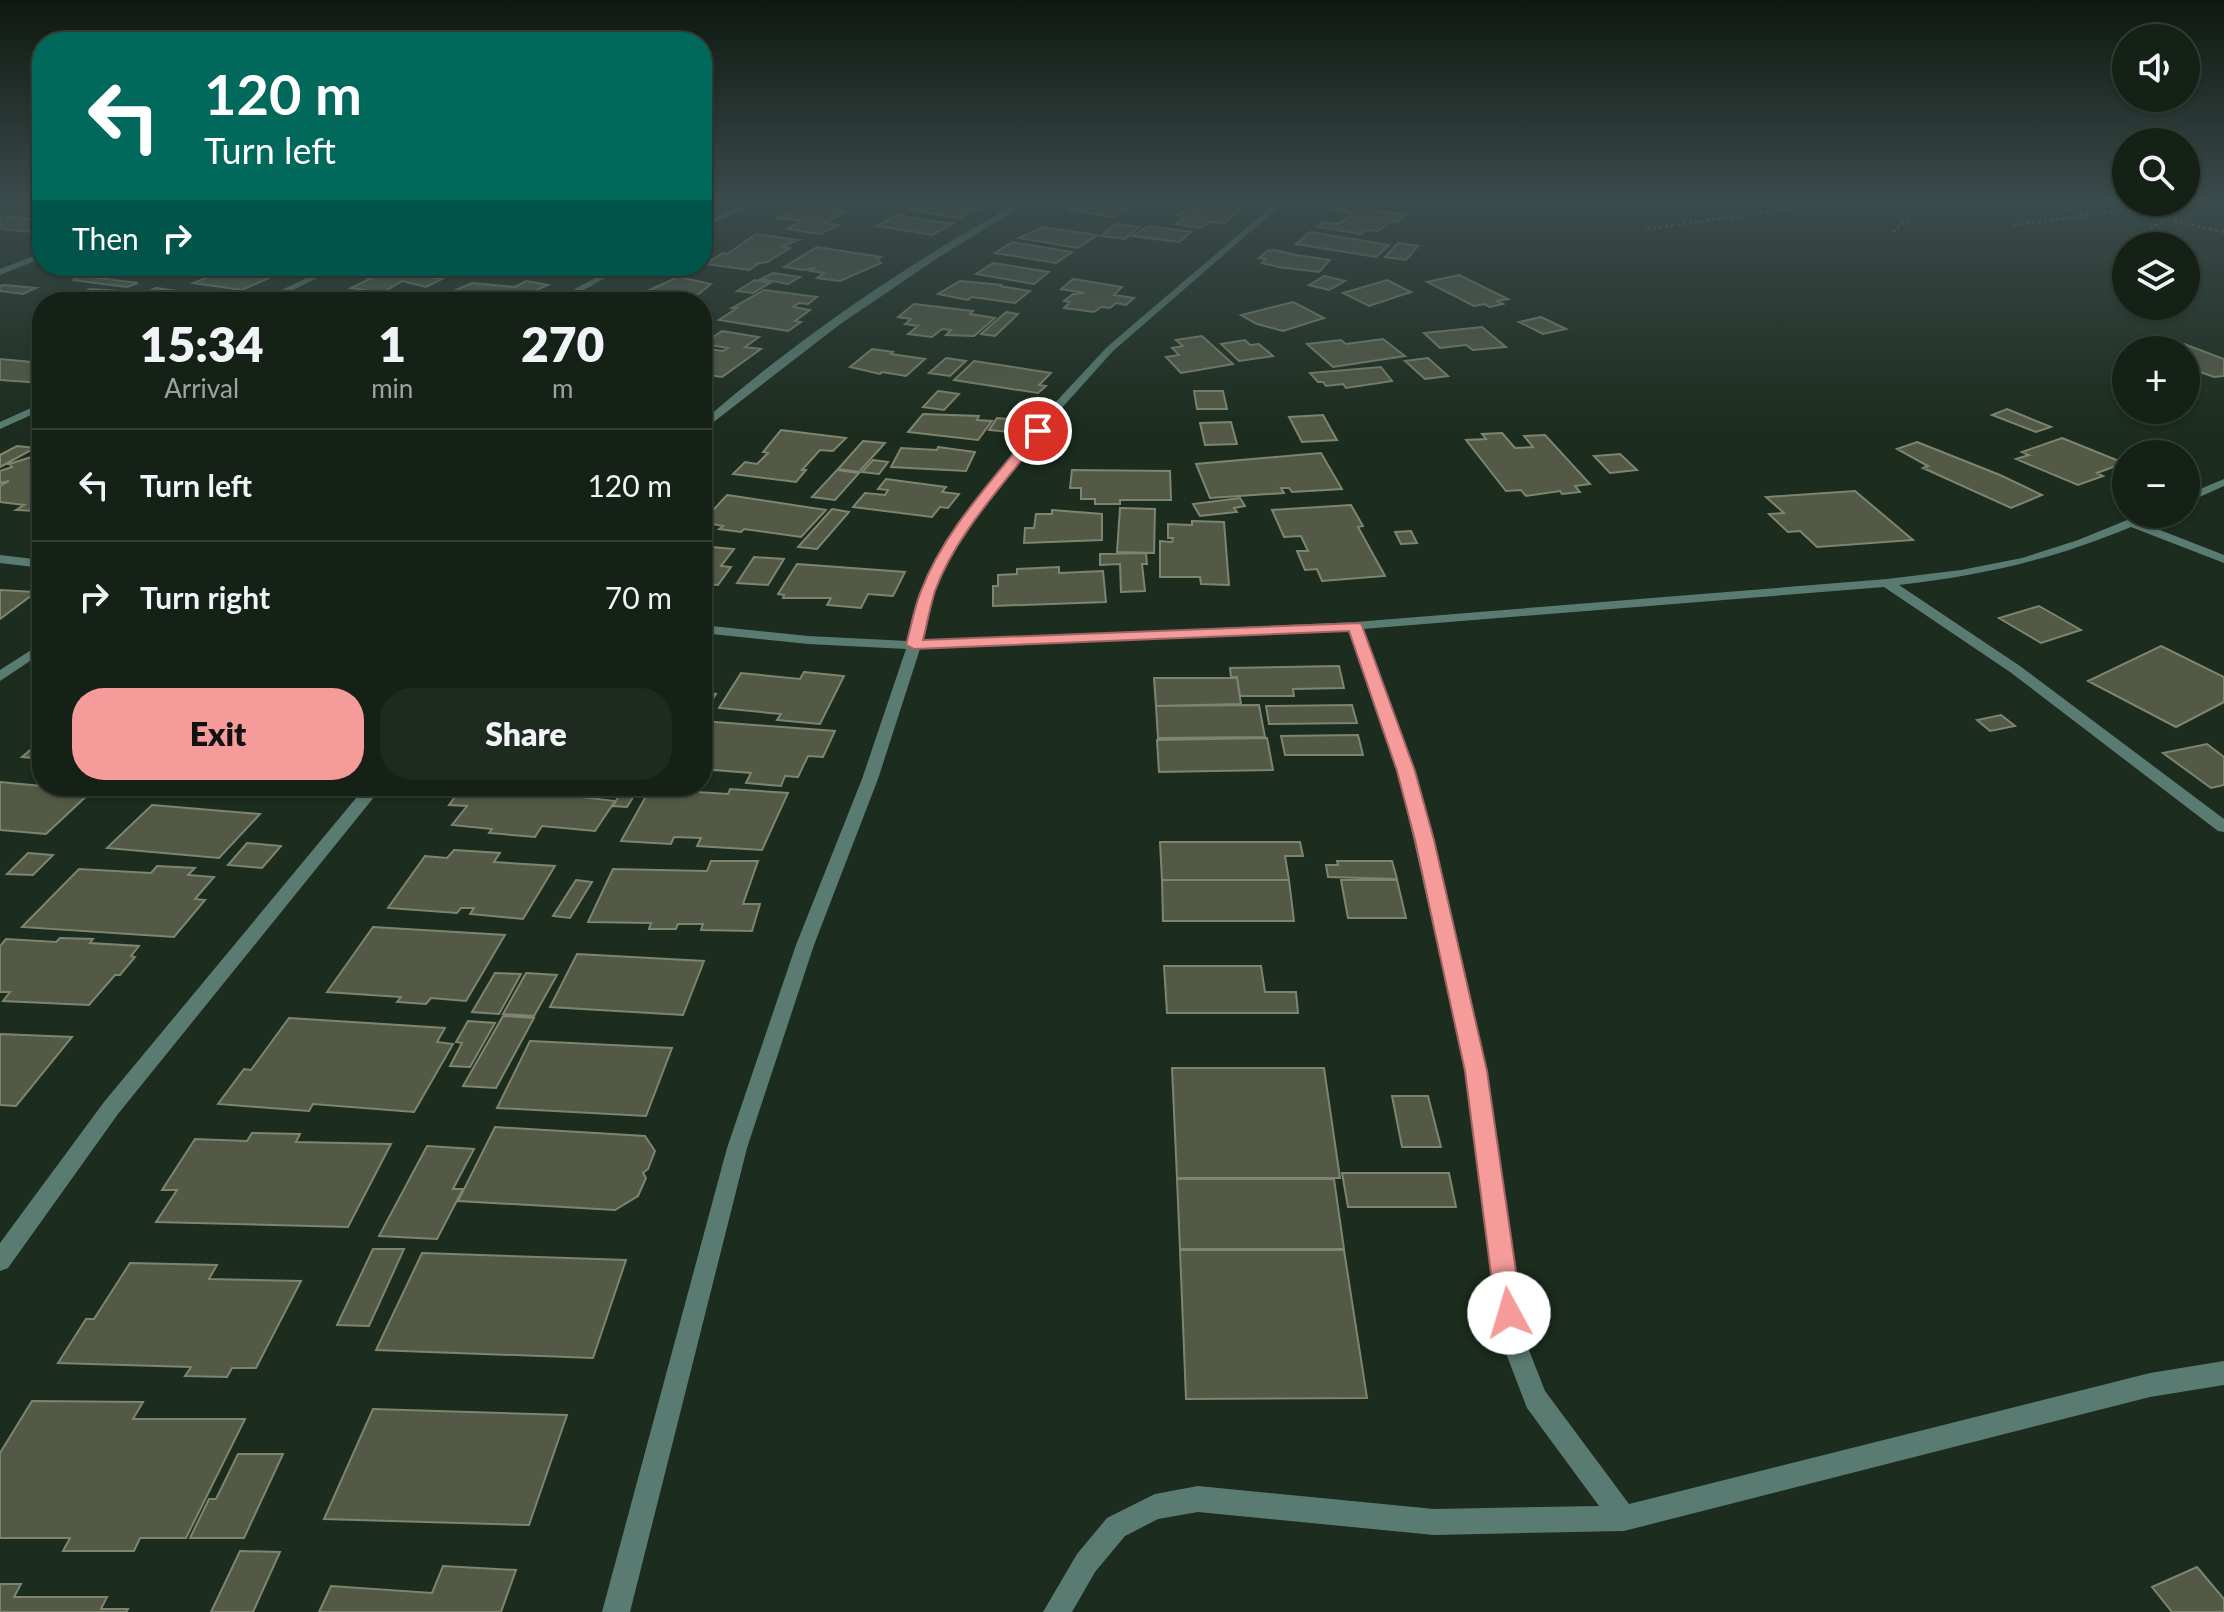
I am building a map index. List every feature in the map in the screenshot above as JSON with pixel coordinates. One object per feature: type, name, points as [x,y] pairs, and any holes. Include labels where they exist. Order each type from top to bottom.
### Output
[{"type":"street","points":[[712,419],[738,396],[907,275]]},
{"type":"street","points":[[616,1612],[737,1148],[805,945],[870,779],[914,645],[928,591],[944,558],[977,508],[1056,408],[1110,349],[1196,275]]},
{"type":"street","points":[[282,292],[317,276]]},
{"type":"street","points":[[574,292],[604,276]]},
{"type":"street","points":[[0,426],[32,411]]},
{"type":"street","points":[[2200,493],[2224,482]]},
{"type":"street","points":[[712,630],[808,640],[914,645],[1355,626],[1887,583],[1961,574],[2025,561],[2120,528]]},
{"type":"street","points":[[2145,528],[2224,559]]},
{"type":"street","points":[[0,559],[32,563]]},
{"type":"street","points":[[1887,583],[2015,669],[2224,827]]},
{"type":"street","points":[[1355,626],[1406,771],[1476,1071],[1511,1335],[1536,1399],[1624,1518]]},
{"type":"street","points":[[0,677],[32,654]]},
{"type":"street","points":[[0,1261],[111,1108],[367,796]]},
{"type":"street","points":[[1057,1612],[1086,1563],[1116,1527],[1155,1507],[1198,1499],[1434,1522],[1624,1518],[2150,1385],[2224,1373]]},
{"type":"building","points":[[769,275],[800,277],[788,284],[761,279]]},
{"type":"building","points":[[821,275],[853,275],[840,281],[817,278]]},
{"type":"building","points":[[983,275],[1045,275],[1034,284]]},
{"type":"building","points":[[1459,275],[1508,299],[1497,301],[1503,304],[1490,307],[1484,304],[1474,306],[1427,282]]},
{"type":"building","points":[[83,276],[138,283],[127,287],[72,280]]},
{"type":"building","points":[[211,276],[269,278],[242,290],[193,283]]},
{"type":"building","points":[[422,276],[442,279],[426,287],[402,281],[384,292],[351,288],[372,278],[361,277]]},
{"type":"building","points":[[1324,276],[1345,281],[1329,290],[1309,285]]},
{"type":"building","points":[[678,277],[711,284],[701,292],[645,292]]},
{"type":"building","points":[[1073,279],[1122,287],[1114,295],[1134,298],[1126,305],[1116,303],[1094,312],[1064,308],[1070,302],[1064,301],[1073,294],[1085,293],[1061,289]]},
{"type":"building","points":[[755,280],[770,283],[753,293],[737,291]]},
{"type":"building","points":[[1387,280],[1411,292],[1369,306],[1343,293]]},
{"type":"building","points":[[526,281],[548,285],[532,292],[456,290],[472,283],[515,287]]},
{"type":"building","points":[[960,281],[1030,291],[1015,303],[972,297],[968,300],[938,294]]},
{"type":"building","points":[[0,286],[36,288],[23,294],[0,291]]},
{"type":"building","points":[[156,288],[184,292],[147,292]]},
{"type":"building","points":[[90,289],[121,291],[119,292],[84,292]]},
{"type":"building","points":[[764,290],[817,297],[808,304],[799,303],[793,307],[810,310],[795,321],[801,322],[788,331],[719,320],[737,308],[732,308]]},
{"type":"building","points":[[1293,302],[1324,318],[1283,331],[1257,324],[1241,315]]},
{"type":"building","points":[[914,304],[973,311],[970,314],[995,318],[974,336],[946,335],[951,330],[942,329],[932,337],[908,334],[918,326],[905,324],[911,319],[898,317]]},
{"type":"building","points":[[1006,312],[1018,314],[995,336],[981,334]]},
{"type":"building","points":[[1541,317],[1566,329],[1543,334],[1519,322]]},
{"type":"building","points":[[1482,327],[1506,347],[1473,350],[1466,345],[1440,348],[1424,333]]},
{"type":"building","points":[[722,331],[759,337],[745,347],[761,349],[722,377],[712,376],[712,349],[723,351],[728,348],[712,345],[712,338]]},
{"type":"building","points":[[1202,336],[1233,364],[1181,373],[1166,357],[1179,355],[1172,348],[1183,346],[1176,340]]},
{"type":"building","points":[[1383,339],[1405,356],[1333,367],[1307,344],[1341,340],[1346,344]]},
{"type":"building","points":[[1245,340],[1250,345],[1259,344],[1273,356],[1239,361],[1221,344]]},
{"type":"building","points":[[872,349],[925,359],[906,376],[850,367]]},
{"type":"building","points":[[2200,350],[2224,359],[2224,376],[2214,377],[2200,372]]},
{"type":"building","points":[[946,358],[966,361],[950,376],[929,373]]},
{"type":"building","points":[[1428,358],[1448,376],[1425,379],[1405,361]]},
{"type":"building","points":[[0,359],[32,362],[32,382],[0,380]]},
{"type":"building","points":[[974,361],[1051,373],[1039,385],[1046,386],[1038,393],[954,380]]},
{"type":"building","points":[[1381,367],[1392,381],[1346,388],[1343,384],[1326,386],[1310,373]]},
{"type":"building","points":[[938,391],[959,394],[944,410],[923,407]]},
{"type":"building","points":[[1194,391],[1223,391],[1227,409],[1197,409]]},
{"type":"building","points":[[2007,409],[2051,427],[2036,432],[1992,415]]},
{"type":"building","points":[[923,414],[979,416],[977,420],[992,421],[978,440],[908,432]]},
{"type":"building","points":[[1323,415],[1337,440],[1302,442],[1289,417]]},
{"type":"building","points":[[997,418],[1039,422],[1032,434],[989,430]]},
{"type":"building","points":[[1231,422],[1237,444],[1205,445],[1200,423]]},
{"type":"building","points":[[781,430],[846,438],[833,451],[820,450],[796,482],[733,474],[745,462],[757,464],[768,453],[763,452]]},
{"type":"building","points":[[1502,433],[1515,448],[1533,447],[1524,436],[1545,435],[1590,484],[1575,486],[1580,492],[1562,494],[1560,491],[1526,496],[1521,490],[1506,491],[1466,440],[1486,439],[1482,434]]},
{"type":"building","points":[[2062,438],[2112,458],[2112,467],[2097,473],[2103,476],[2078,485],[2016,459],[2029,455],[2022,452]]},
{"type":"building","points":[[863,441],[885,443],[859,472],[838,469]]},
{"type":"building","points":[[1917,442],[2042,495],[2011,508],[1923,468],[1928,466],[1897,449]]},
{"type":"building","points":[[17,446],[32,448],[0,467],[0,455]]},
{"type":"building","points":[[938,447],[975,452],[966,471],[891,467],[901,448],[937,450]]},
{"type":"building","points":[[1321,453],[1342,489],[1292,492],[1289,488],[1281,488],[1284,493],[1210,498],[1196,464]]},
{"type":"building","points":[[1620,454],[1637,470],[1610,473],[1594,456]]},
{"type":"building","points":[[32,457],[32,511],[16,510],[24,505],[0,502],[0,486],[9,481],[0,483],[0,471],[12,467],[9,464]]},
{"type":"building","points":[[873,460],[888,462],[879,474],[862,472]]},
{"type":"building","points":[[837,470],[859,473],[835,500],[812,497]]},
{"type":"building","points":[[1072,470],[1170,471],[1171,500],[1120,500],[1120,504],[1095,504],[1095,499],[1081,499],[1081,488],[1070,488]]},
{"type":"building","points":[[886,479],[946,487],[942,492],[959,494],[948,508],[940,507],[932,517],[853,507],[865,493],[885,495],[888,490],[878,489]]},
{"type":"building","points":[[1855,491],[1913,540],[1817,547],[1800,531],[1788,532],[1769,514],[1784,513],[1766,497]]},
{"type":"building","points":[[727,495],[826,510],[801,537],[744,529],[741,532],[719,529],[723,526],[712,524],[712,511]]},
{"type":"building","points":[[1240,498],[1245,506],[1234,508],[1237,512],[1200,516],[1193,504]]},
{"type":"building","points":[[1351,505],[1363,526],[1358,527],[1385,576],[1322,581],[1317,569],[1305,570],[1297,551],[1308,551],[1301,536],[1284,537],[1272,510]]},
{"type":"building","points":[[1120,508],[1155,509],[1154,553],[1117,552]]},
{"type":"building","points":[[832,509],[849,512],[817,549],[798,547]]},
{"type":"building","points":[[1052,510],[1102,514],[1102,540],[1024,543],[1025,528],[1034,528],[1036,514],[1052,514]]},
{"type":"building","points":[[1192,521],[1224,522],[1229,585],[1201,584],[1200,577],[1160,577],[1160,541],[1172,542],[1173,538],[1168,538],[1168,524],[1192,525]]},
{"type":"building","points":[[1411,531],[1417,543],[1401,544],[1395,532]]},
{"type":"building","points":[[712,547],[734,549],[721,566],[731,567],[718,585],[712,584]]},
{"type":"building","points":[[1146,553],[1147,564],[1142,564],[1145,591],[1121,592],[1120,564],[1100,565],[1100,554]]},
{"type":"building","points":[[754,557],[784,559],[768,585],[737,583]]},
{"type":"building","points":[[797,564],[905,572],[893,596],[868,594],[861,608],[827,605],[831,598],[783,598],[784,595],[778,594]]},
{"type":"building","points":[[1059,567],[1059,573],[1103,571],[1106,602],[993,606],[993,586],[998,586],[998,575],[1017,574],[1017,569]]},
{"type":"building","points":[[0,590],[32,592],[32,595],[0,619]]},
{"type":"building","points":[[2039,606],[2081,630],[2041,643],[1999,618]]},
{"type":"building","points":[[2161,646],[2224,677],[2224,702],[2176,727],[2088,681]]},
{"type":"building","points":[[1339,666],[1344,688],[1293,689],[1294,696],[1240,696],[1237,677],[1231,677],[1230,668]]},
{"type":"building","points":[[804,672],[844,676],[820,724],[777,720],[781,714],[719,708],[741,673],[800,679]]},
{"type":"building","points":[[1154,678],[1237,678],[1241,704],[1156,706]]},
{"type":"building","points":[[1259,705],[1265,737],[1158,738],[1156,706]]},
{"type":"building","points":[[1352,705],[1357,723],[1269,724],[1266,706]]},
{"type":"building","points":[[2001,715],[2015,726],[1990,731],[1977,720]]},
{"type":"building","points":[[712,722],[835,731],[823,757],[808,756],[798,777],[785,776],[781,786],[746,783],[751,773],[712,770]]},
{"type":"building","points":[[1358,735],[1363,755],[1285,755],[1281,736]]},
{"type":"building","points":[[1267,738],[1273,770],[1159,772],[1157,740]]},
{"type":"building","points":[[2207,744],[2224,757],[2224,785],[2211,788],[2163,753]]},
{"type":"building","points":[[32,748],[32,758],[22,757]]},
{"type":"building","points":[[0,782],[32,785],[32,796],[87,796],[46,834],[0,830]]},
{"type":"building","points":[[730,789],[788,793],[762,850],[697,846],[701,838],[674,837],[671,844],[621,841],[646,796],[712,796],[712,793],[728,794]]},
{"type":"building","points":[[456,796],[582,796],[615,801],[595,831],[542,826],[535,837],[489,833],[492,829],[452,825],[467,806],[449,805]]},
{"type":"building","points":[[609,796],[634,796],[627,807],[613,806],[618,797]]},
{"type":"building","points":[[152,805],[260,814],[219,858],[107,848]]},
{"type":"building","points":[[1160,842],[1300,842],[1303,856],[1285,856],[1289,880],[1162,880]]},
{"type":"building","points":[[247,843],[281,846],[262,868],[228,865]]},
{"type":"building","points":[[454,850],[500,853],[494,862],[555,866],[523,919],[470,914],[474,908],[461,908],[457,913],[388,908],[425,856],[447,858]]},
{"type":"building","points":[[28,853],[53,855],[33,875],[7,874]]},
{"type":"building","points":[[711,861],[758,861],[743,904],[760,904],[752,931],[701,930],[703,924],[678,924],[676,929],[649,929],[651,923],[588,922],[613,869],[707,871]]},
{"type":"building","points":[[1337,861],[1392,861],[1397,879],[1328,877],[1326,865],[1338,865]]},
{"type":"building","points":[[157,866],[195,868],[188,875],[214,877],[195,899],[205,900],[174,937],[22,927],[79,869],[151,873]]},
{"type":"building","points":[[576,880],[592,882],[570,918],[553,916]]},
{"type":"building","points":[[1162,880],[1289,880],[1294,921],[1163,921]]},
{"type":"building","points":[[1341,880],[1397,880],[1406,918],[1348,918]]},
{"type":"building","points":[[373,927],[505,935],[466,1001],[431,998],[426,1004],[397,1002],[401,997],[327,992]]},
{"type":"building","points":[[60,938],[139,946],[131,956],[135,957],[120,975],[115,975],[89,1005],[3,1001],[10,992],[0,992],[0,946],[6,939],[56,942]]},
{"type":"building","points":[[577,954],[704,961],[683,1015],[550,1007]]},
{"type":"building","points":[[1164,966],[1261,966],[1265,992],[1296,992],[1298,1013],[1167,1013]]},
{"type":"building","points":[[495,973],[521,974],[499,1014],[472,1012]]},
{"type":"building","points":[[526,973],[557,975],[534,1016],[503,1014]]},
{"type":"building","points":[[503,1016],[534,1018],[496,1088],[463,1086]]},
{"type":"building","points":[[289,1018],[445,1028],[437,1042],[453,1044],[414,1112],[313,1104],[309,1111],[218,1104],[244,1069],[251,1070]]},
{"type":"building","points":[[468,1021],[495,1023],[470,1067],[450,1066],[462,1043],[456,1042]]},
{"type":"building","points":[[0,1034],[72,1037],[16,1106],[0,1105]]},
{"type":"building","points":[[530,1041],[672,1048],[646,1116],[497,1108]]},
{"type":"building","points":[[1172,1068],[1324,1068],[1340,1178],[1177,1178]]},
{"type":"building","points":[[1392,1096],[1428,1096],[1441,1147],[1402,1147]]},
{"type":"building","points":[[495,1127],[645,1136],[655,1151],[648,1169],[643,1173],[646,1178],[638,1196],[615,1210],[458,1201]]},
{"type":"building","points":[[252,1133],[300,1134],[296,1142],[391,1144],[348,1227],[156,1222],[177,1190],[162,1190],[195,1139],[247,1141]]},
{"type":"building","points":[[427,1146],[474,1149],[453,1189],[463,1189],[437,1239],[379,1236]]},
{"type":"building","points":[[1342,1173],[1449,1173],[1456,1207],[1348,1207]]},
{"type":"building","points":[[1177,1179],[1334,1179],[1344,1249],[1180,1249]]},
{"type":"building","points":[[373,1249],[404,1249],[369,1326],[337,1325]]},
{"type":"building","points":[[1180,1250],[1344,1250],[1367,1398],[1186,1399]]},
{"type":"building","points":[[422,1253],[626,1260],[593,1358],[376,1350]]},
{"type":"building","points":[[130,1263],[217,1265],[209,1279],[301,1281],[256,1368],[232,1368],[227,1377],[185,1376],[191,1367],[58,1363],[86,1319],[94,1319]]},
{"type":"building","points":[[32,1401],[143,1402],[133,1419],[245,1419],[186,1538],[140,1538],[134,1551],[63,1551],[70,1538],[0,1538],[0,1453]]},
{"type":"building","points":[[373,1409],[567,1415],[529,1525],[324,1519]]},
{"type":"building","points":[[238,1454],[283,1454],[244,1538],[190,1538],[209,1499],[216,1499]]},
{"type":"building","points":[[240,1551],[280,1552],[253,1612],[211,1612]]},
{"type":"building","points":[[443,1566],[516,1570],[501,1612],[319,1612],[331,1586],[432,1593]]},
{"type":"building","points":[[2197,1567],[2224,1599],[2224,1612],[2172,1612],[2152,1587]]},
{"type":"building","points":[[0,1584],[21,1584],[14,1597],[107,1597],[101,1609],[128,1609],[126,1612],[0,1612]]},
{"type":"route","points":[[1038,431],[977,508],[944,558],[928,591],[914,645],[1355,626],[1406,771],[1476,1071],[1509,1313]]}]
